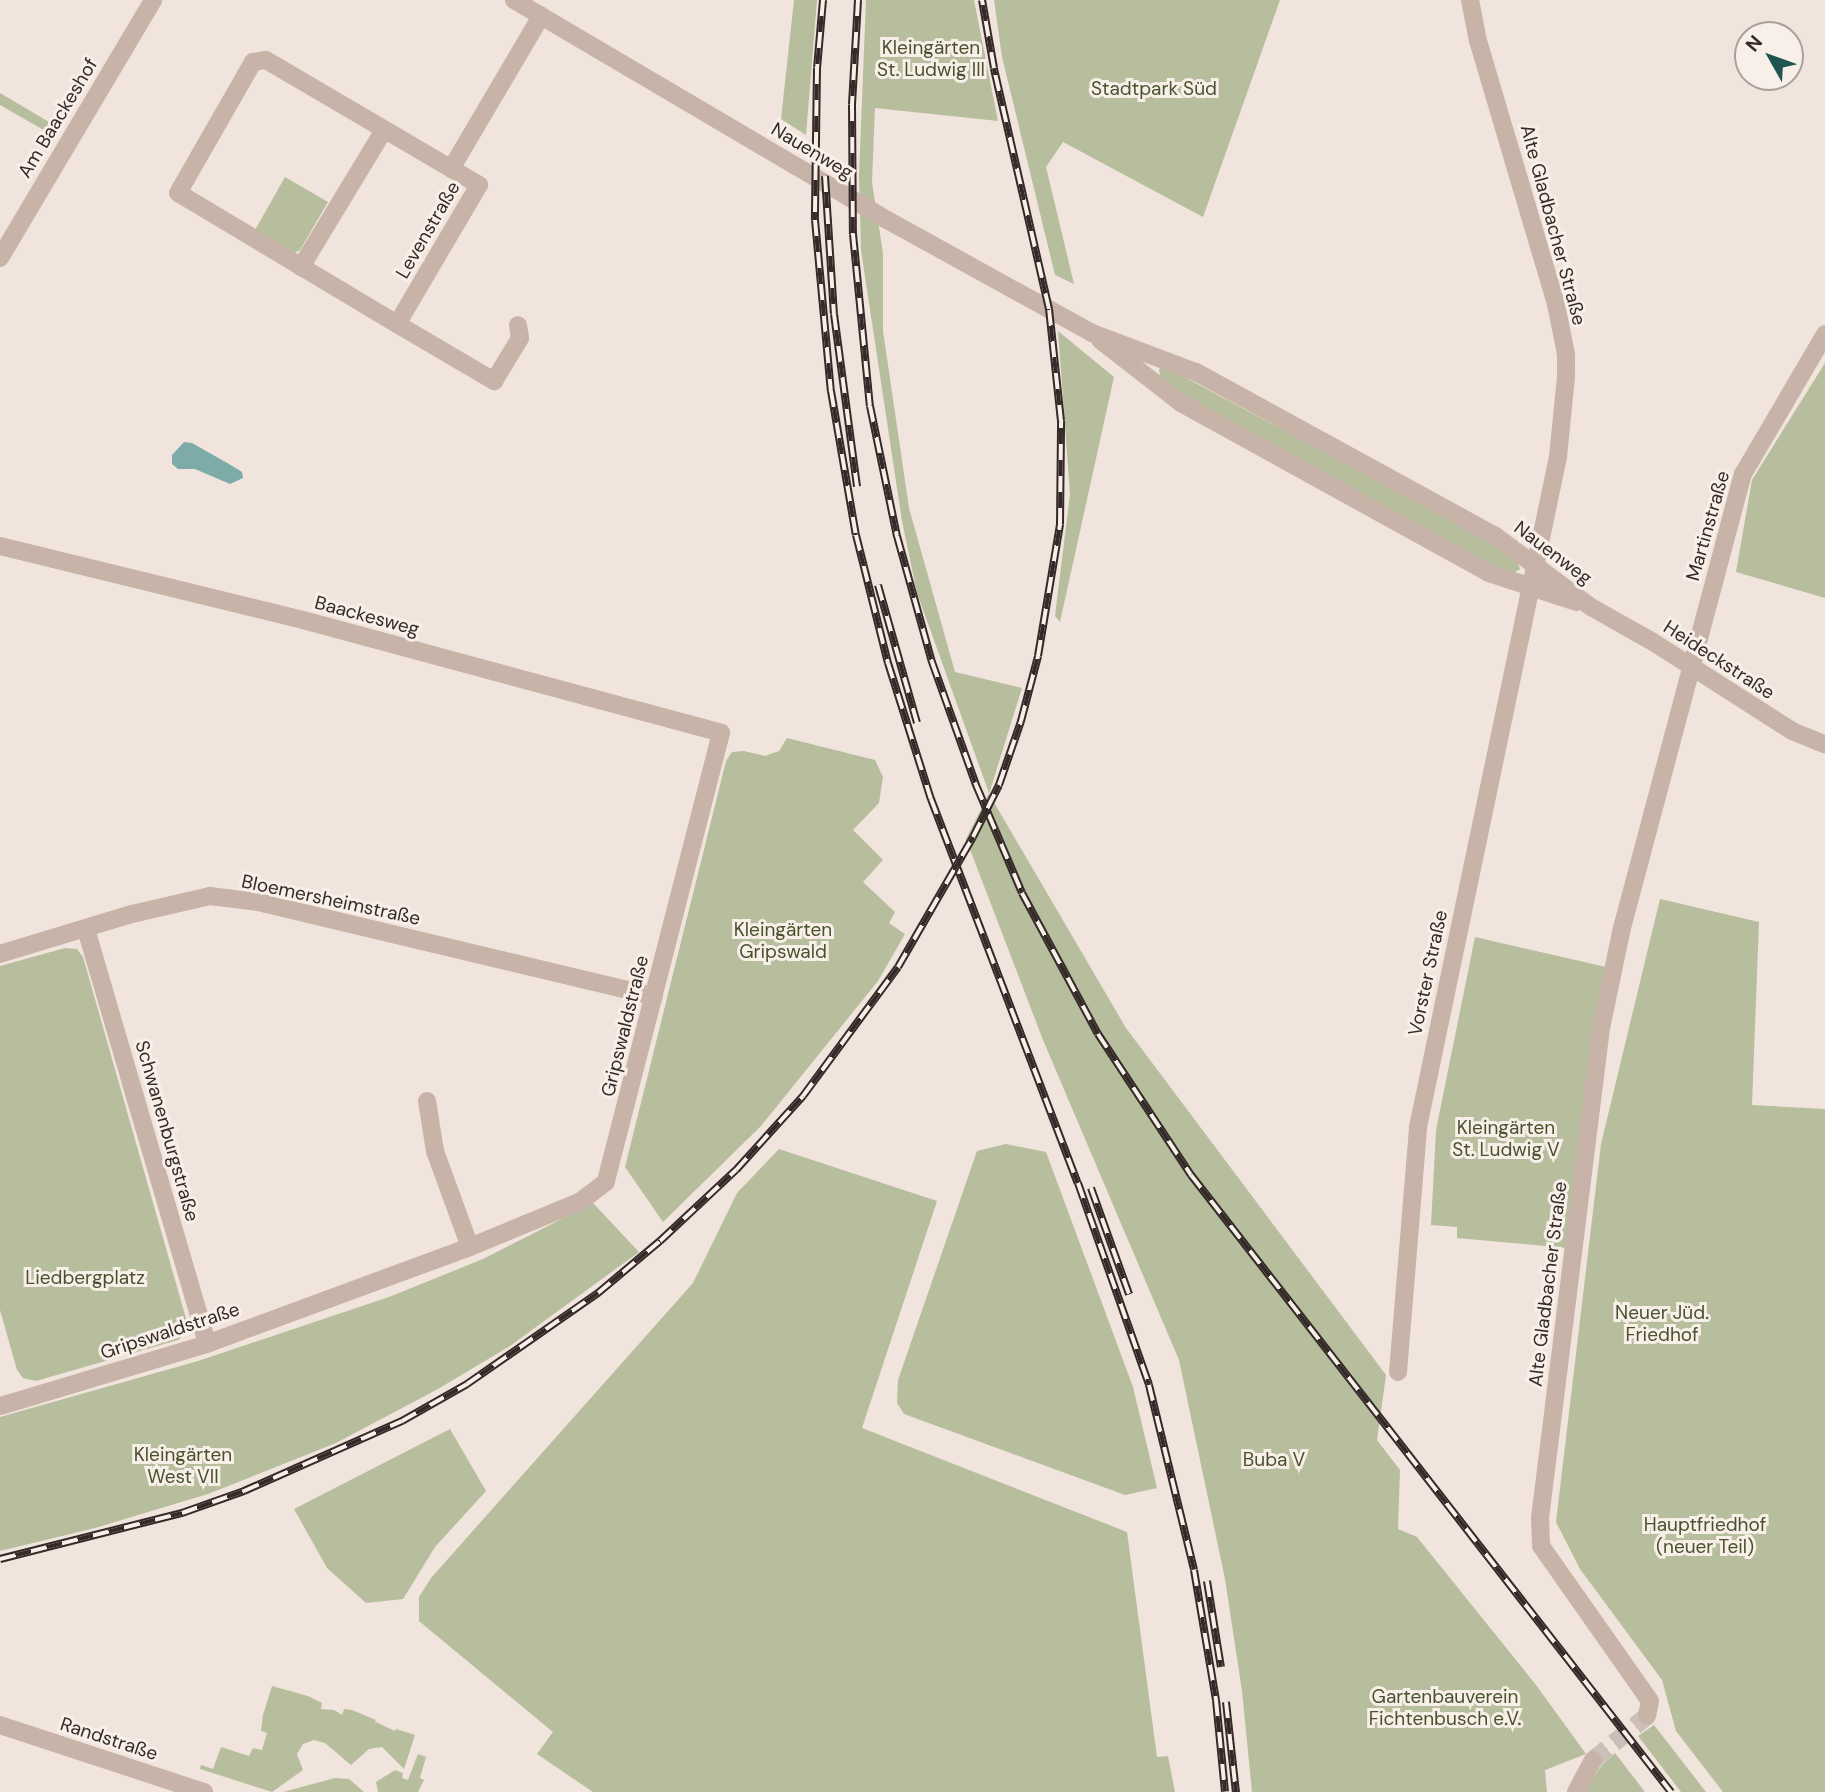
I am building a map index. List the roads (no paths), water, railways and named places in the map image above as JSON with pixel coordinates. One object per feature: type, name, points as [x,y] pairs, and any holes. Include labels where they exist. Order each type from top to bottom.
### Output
[{"type":"street","name":"Am Baackeshof","points":[[0,258],[153,0]]},
{"type":"street","name":"Nauenweg","points":[[514,0],[890,222],[1092,333],[1196,372],[1494,535],[1591,607]]},
{"type":"street","name":"Alte Gladbacher Straße","points":[[1470,0],[1478,41],[1556,304],[1566,355],[1562,436],[1528,587]]},
{"type":"street","name":"Levenstraße","points":[[397,324],[478,185],[451,169],[541,16]]},
{"type":"street","points":[[451,169],[266,60],[253,62],[178,193],[494,382],[520,338],[518,325]]},
{"type":"street","points":[[301,268],[384,130]]},
{"type":"street","name":"Nauenweg","points":[[1092,333],[1181,402],[1489,573],[1591,607]]},
{"type":"street","name":"Martinstraße","points":[[1691,665],[1743,474],[1825,334]]},
{"type":"street","name":"Baackesweg","points":[[0,546],[303,620],[721,733]]},
{"type":"street","name":"Vorster Straße","points":[[1398,1372],[1418,1127],[1528,587]]},
{"type":"street","name":"Heideckstraße","points":[[1591,607],[1691,665],[1791,731],[1825,744]]},
{"type":"street","name":"Alte Gladbacher Straße","points":[[1647,1716],[1650,1701],[1541,1546],[1540,1518],[1609,979],[1691,665]]},
{"type":"street","name":"Gripswaldstraße","points":[[3,1406],[207,1344],[470,1247],[579,1202],[606,1182],[721,733]]},
{"type":"street","name":"Bloemersheimstraße","points":[[0,954],[209,896],[258,902],[654,996]]},
{"type":"street","name":"Schwanenburgstraße","points":[[86,929],[207,1344]]},
{"type":"street","points":[[427,1101],[435,1151],[470,1247]]},
{"type":"street","points":[[0,1387],[3,1406]]},
{"type":"street","name":"Randstraße","points":[[0,1725],[204,1792]]},
{"type":"street","points":[[1576,1792],[1593,1760]]},
{"type":"water","points":[[184,442],[192,443],[229,464],[242,472],[243,478],[230,484],[195,469],[178,469],[172,464],[172,455]]},
{"type":"tunnel","points":[[1593,1760],[1647,1716]]},
{"type":"railway","points":[[823,0],[817,68],[815,220],[831,391],[856,535],[888,663],[931,799],[1078,1183],[1149,1385],[1194,1570],[1216,1700],[1225,1792]]},
{"type":"railway","points":[[858,0],[852,105],[853,234],[870,406],[897,536],[932,662],[976,785],[1022,893],[1098,1034],[1191,1175],[1671,1792]]},
{"type":"railway","points":[[0,1559],[182,1513],[244,1491],[402,1421],[467,1384],[598,1293],[660,1241],[736,1170],[803,1096],[898,967],[973,837],[999,785],[1021,721],[1038,656],[1060,524],[1061,421],[1049,309],[994,68],[982,0]]},
{"type":"railway","points":[[825,176],[834,314],[857,486]]},
{"type":"railway","points":[[878,585],[917,723]]},
{"type":"railway","points":[[1091,1188],[1129,1294]]},
{"type":"railway","points":[[1207,1581],[1221,1667]]},
{"type":"railway","points":[[1226,1702],[1236,1792]]},
{"type":"park label","name":"Kleingärten St. Ludwig III","points":[[931,59]]},
{"type":"park label","name":"Stadtpark Süd","points":[[1154,89]]},
{"type":"park label","name":"Kleingärten Gripswald","points":[[783,941]]},
{"type":"park label","name":"Kleingärten St. Ludwig V","points":[[1506,1139]]},
{"type":"park label","name":"Liedbergplatz","points":[[85,1278]]},
{"type":"park label","name":"Neuer Jüd. Friedhof","points":[[1662,1324]]},
{"type":"park label","name":"Buba V","points":[[1274,1460]]},
{"type":"park label","name":"Kleingärten West VII","points":[[183,1466]]},
{"type":"park label","name":"Hauptfriedhof (neuer Teil)","points":[[1705,1536]]},
{"type":"park label","name":"Gartenbauverein Fichtenbusch e.V.","points":[[1445,1708]]}]
